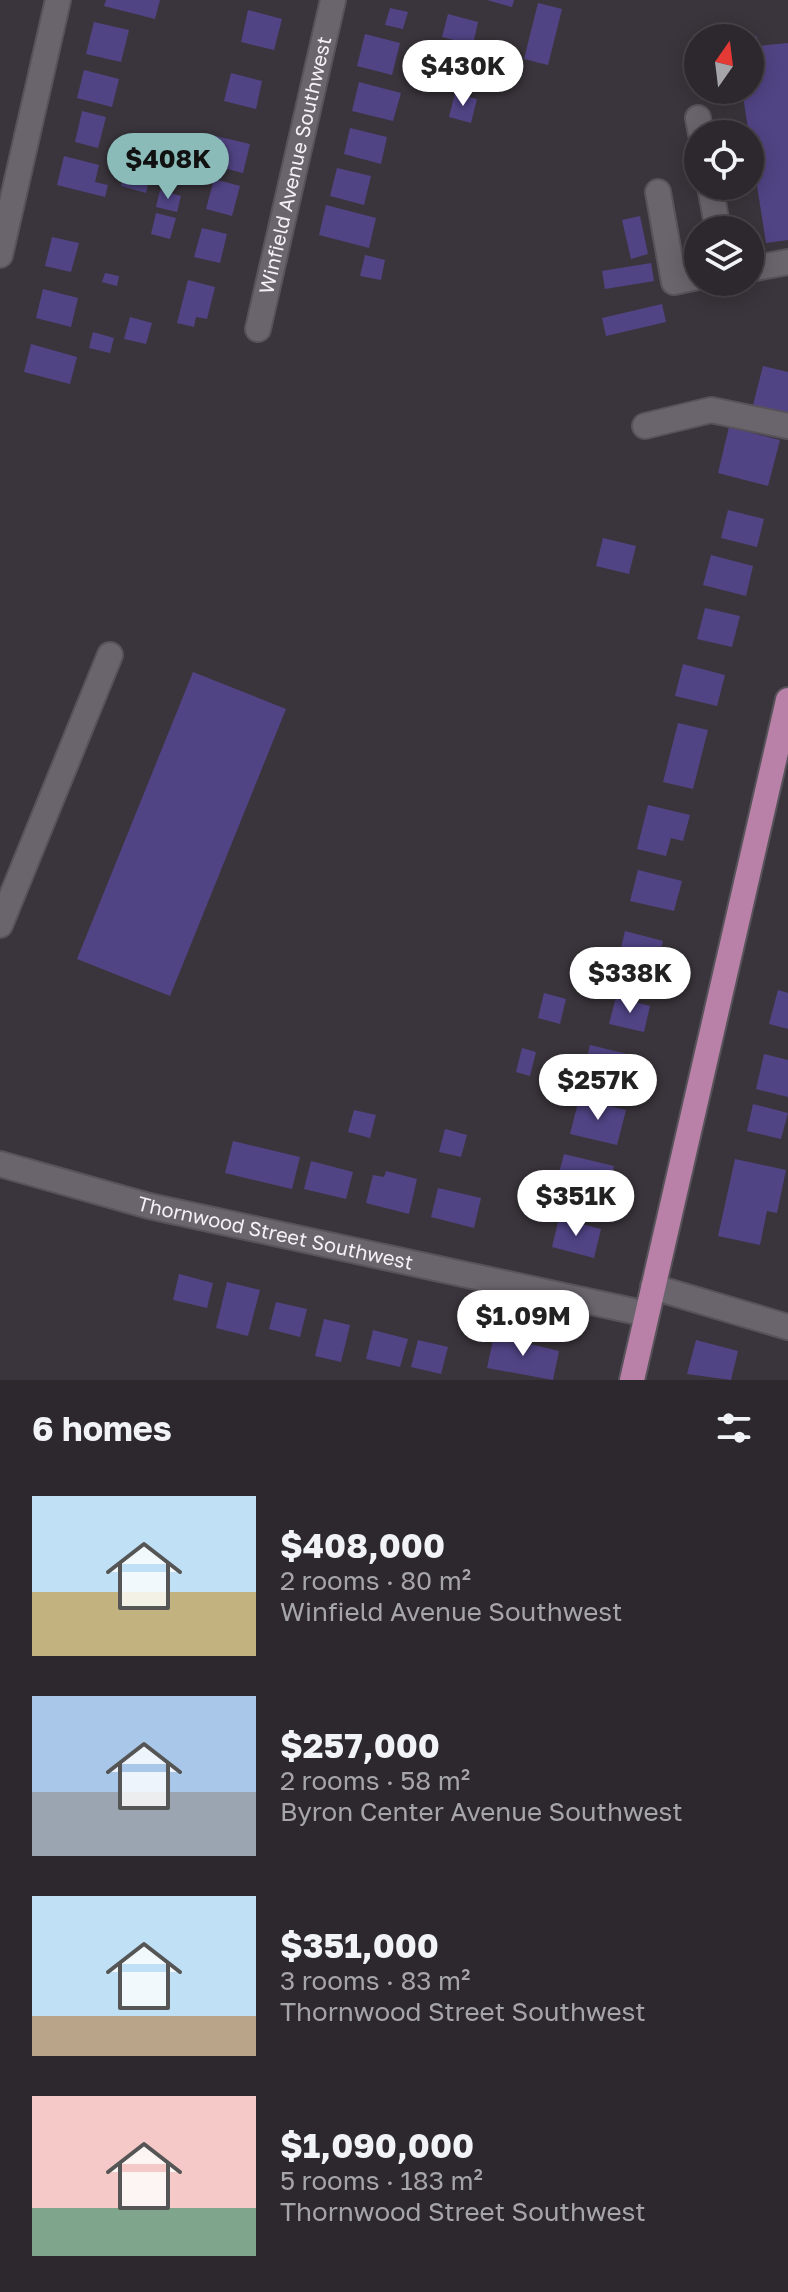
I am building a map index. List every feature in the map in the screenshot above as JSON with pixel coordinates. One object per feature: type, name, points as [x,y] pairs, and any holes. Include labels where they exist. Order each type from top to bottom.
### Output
[{"type":"main road","points":[[632,1380],[783,750],[788,700]]},
{"type":"street","points":[[0,255],[58,0]]},
{"type":"street","name":"Winfield Avenue Southwest","points":[[258,329],[333,0]]},
{"type":"street","points":[[658,192],[674,282],[684,280]]},
{"type":"street","points":[[764,266],[788,262]]},
{"type":"street","points":[[645,426],[711,410],[788,426]]},
{"type":"street","points":[[0,925],[110,655]]},
{"type":"street","name":"Thornwood Street Southwest","points":[[0,1164],[149,1206],[647,1314]]},
{"type":"street","points":[[653,1287],[788,1327]]},
{"type":"building","points":[[106,0],[160,0],[155,19],[104,6]]},
{"type":"building","points":[[487,0],[514,0],[512,7]]},
{"type":"building","points":[[538,3],[562,9],[548,65],[524,59]]},
{"type":"building","points":[[390,8],[408,12],[403,29],[385,25]]},
{"type":"building","points":[[248,10],[282,19],[274,50],[241,42]]},
{"type":"building","points":[[448,14],[478,22],[473,45],[442,37]]},
{"type":"building","points":[[94,22],[129,30],[121,62],[86,54]]},
{"type":"building","points":[[365,34],[400,43],[392,75],[357,66]]},
{"type":"building","points":[[788,43],[788,240],[766,243],[759,200],[764,200],[764,120],[747,120],[744,104],[764,104],[764,45]]},
{"type":"building","points":[[84,70],[119,79],[112,107],[77,98]]},
{"type":"building","points":[[231,73],[262,81],[256,109],[224,101]]},
{"type":"building","points":[[359,82],[401,93],[393,121],[352,111]]},
{"type":"building","points":[[455,93],[477,99],[471,123],[449,117]]},
{"type":"building","points":[[82,111],[106,117],[98,148],[75,142]]},
{"type":"building","points":[[350,128],[387,137],[381,164],[344,154]]},
{"type":"building","points":[[207,134],[250,144],[243,173],[200,162]]},
{"type":"building","points":[[64,156],[99,165],[95,182],[108,185],[105,197],[57,185]]},
{"type":"building","points":[[127,159],[152,165],[146,193],[121,186]]},
{"type":"building","points":[[337,168],[371,176],[364,205],[330,196]]},
{"type":"building","points":[[214,179],[240,186],[232,216],[206,209]]},
{"type":"building","points":[[160,190],[181,196],[177,212],[156,207]]},
{"type":"building","points":[[326,205],[376,218],[369,248],[319,235]]},
{"type":"building","points":[[156,213],[176,218],[170,239],[151,234]]},
{"type":"building","points":[[640,216],[648,254],[631,259],[622,220]]},
{"type":"building","points":[[202,228],[227,234],[220,263],[194,257]]},
{"type":"building","points":[[52,237],[79,243],[71,272],[45,266]]},
{"type":"building","points":[[365,255],[385,260],[381,280],[360,276]]},
{"type":"building","points":[[651,263],[654,281],[605,289],[602,271]]},
{"type":"building","points":[[105,273],[119,276],[117,286],[102,282]]},
{"type":"building","points":[[188,280],[215,287],[207,319],[196,317],[194,327],[177,323]]},
{"type":"building","points":[[43,289],[78,298],[71,327],[36,318]]},
{"type":"building","points":[[662,304],[666,322],[606,336],[602,318]]},
{"type":"building","points":[[130,317],[152,323],[146,344],[124,339]]},
{"type":"building","points":[[93,332],[114,338],[110,353],[89,348]]},
{"type":"building","points":[[31,344],[77,357],[70,384],[24,372]]},
{"type":"building","points":[[763,366],[788,372],[788,418],[752,409]]},
{"type":"building","points":[[729,427],[780,440],[768,486],[718,473]]},
{"type":"building","points":[[728,510],[764,519],[757,547],[721,538]]},
{"type":"building","points":[[603,538],[636,546],[629,574],[596,566]]},
{"type":"building","points":[[711,555],[753,566],[746,596],[703,585]]},
{"type":"building","points":[[705,608],[740,616],[732,647],[697,639]]},
{"type":"building","points":[[683,664],[725,675],[717,706],[675,696]]},
{"type":"building","points":[[193,672],[286,709],[170,996],[77,959]]},
{"type":"building","points":[[678,723],[708,730],[693,789],[663,782]]},
{"type":"building","points":[[648,805],[690,815],[683,841],[671,838],[666,856],[637,849]]},
{"type":"building","points":[[638,870],[682,881],[674,911],[630,901]]},
{"type":"building","points":[[625,931],[663,941],[656,970],[618,961]]},
{"type":"building","points":[[778,990],[788,993],[788,1029],[769,1024]]},
{"type":"building","points":[[544,993],[566,999],[560,1024],[538,1018]]},
{"type":"building","points":[[616,997],[650,1006],[644,1032],[609,1024]]},
{"type":"building","points":[[590,1045],[640,1057],[633,1086],[583,1074]]},
{"type":"building","points":[[522,1048],[536,1052],[530,1076],[516,1072]]},
{"type":"building","points":[[764,1054],[788,1060],[788,1097],[756,1089]]},
{"type":"building","points":[[579,1099],[626,1110],[617,1145],[570,1134]]},
{"type":"building","points":[[753,1104],[788,1113],[781,1139],[747,1131]]},
{"type":"building","points":[[354,1110],[376,1115],[370,1138],[348,1132]]},
{"type":"building","points":[[445,1129],[467,1135],[461,1157],[439,1152]]},
{"type":"building","points":[[233,1141],[300,1157],[292,1189],[225,1173]]},
{"type":"building","points":[[564,1154],[614,1166],[607,1196],[556,1184]]},
{"type":"building","points":[[735,1159],[786,1170],[777,1213],[767,1211],[760,1245],[718,1236]]},
{"type":"building","points":[[311,1161],[353,1172],[346,1199],[304,1189]]},
{"type":"building","points":[[386,1171],[417,1179],[409,1214],[366,1203],[373,1175],[384,1177]]},
{"type":"building","points":[[438,1188],[481,1198],[474,1228],[431,1217]]},
{"type":"building","points":[[559,1218],[601,1229],[594,1258],[552,1247]]},
{"type":"building","points":[[179,1274],[213,1283],[207,1308],[173,1300]]},
{"type":"building","points":[[227,1282],[260,1290],[248,1336],[216,1328]]},
{"type":"building","points":[[276,1302],[307,1309],[300,1337],[269,1329]]},
{"type":"building","points":[[324,1319],[350,1325],[341,1362],[315,1356]]},
{"type":"building","points":[[373,1330],[408,1339],[400,1367],[366,1359]]},
{"type":"building","points":[[494,1335],[559,1351],[553,1380],[487,1368]]},
{"type":"building","points":[[418,1340],[448,1347],[441,1374],[411,1367]]},
{"type":"building","points":[[696,1340],[738,1351],[731,1380],[687,1374]]}]
